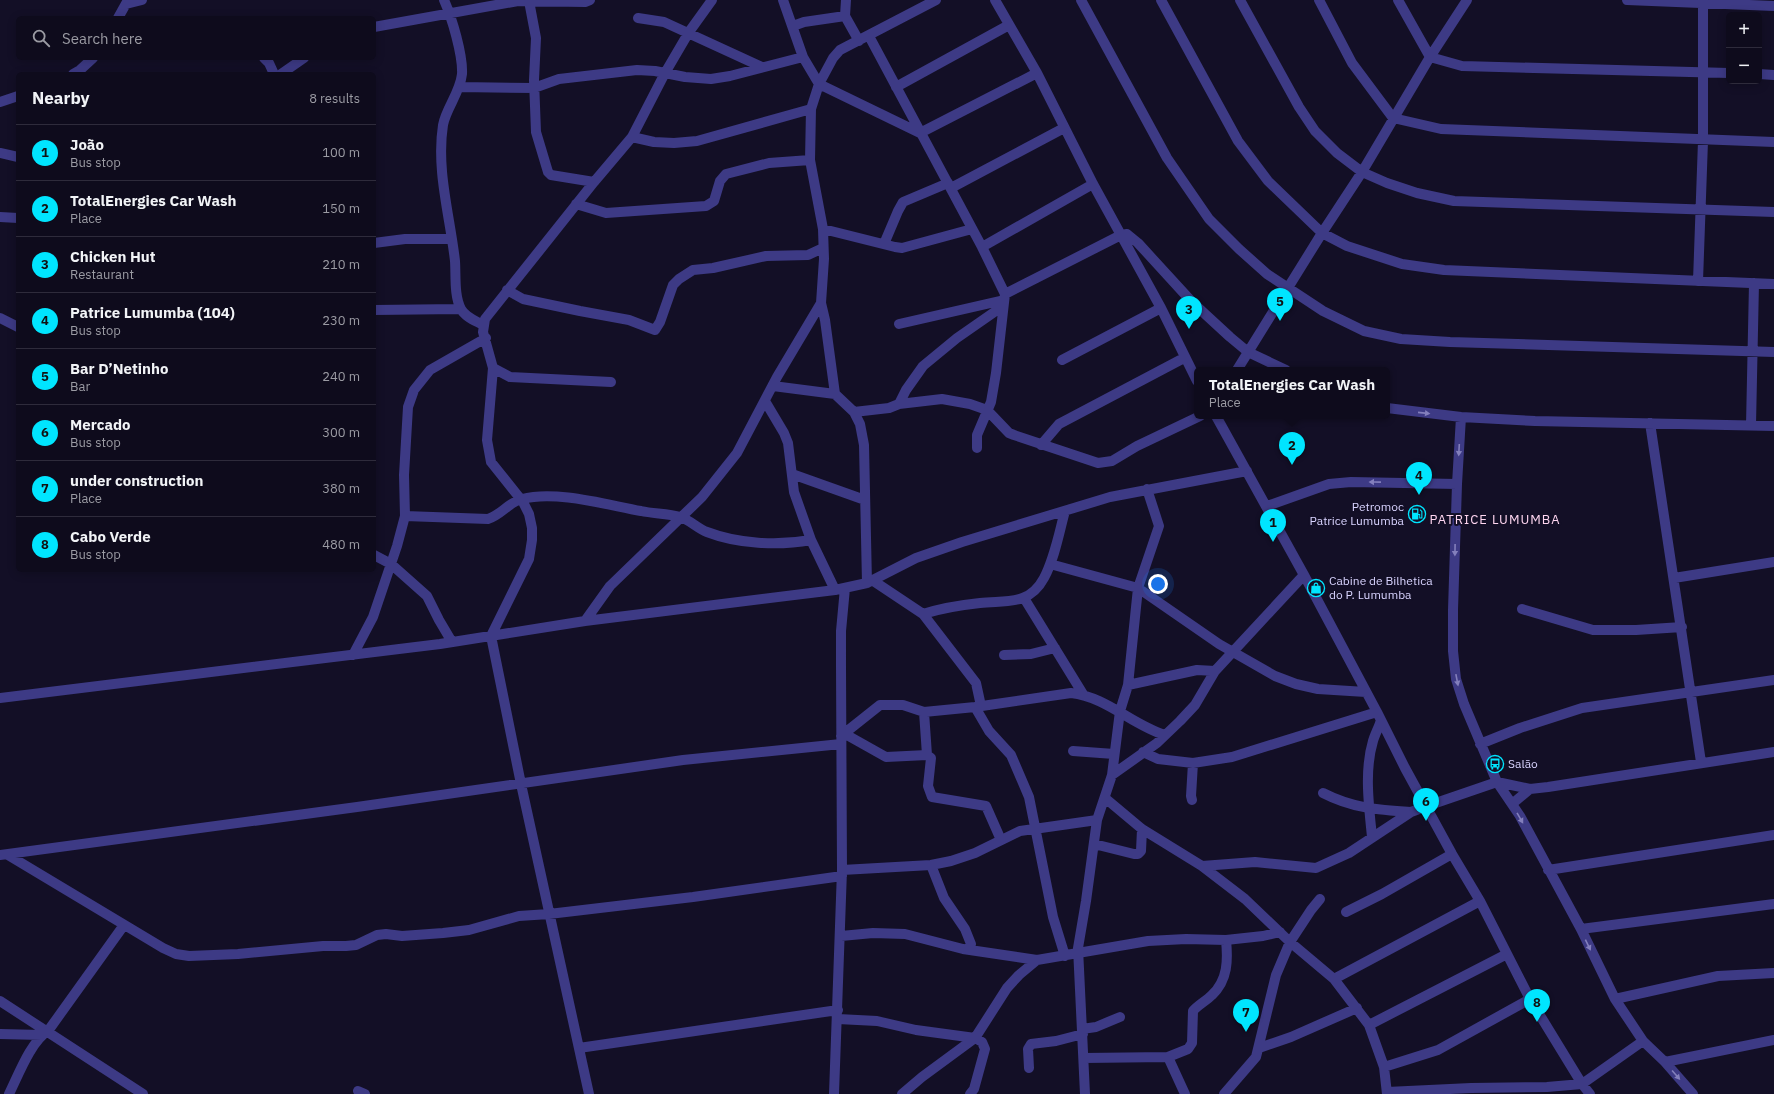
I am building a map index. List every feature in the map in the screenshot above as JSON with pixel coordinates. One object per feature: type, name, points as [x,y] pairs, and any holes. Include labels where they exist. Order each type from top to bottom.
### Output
[{"type":"street","points":[[119,16],[127,2],[142,0]]},
{"type":"street","points":[[444,0],[449,13],[461,59],[462,73],[459,87],[443,123],[441,150],[442,175],[455,261],[457,295],[460,309],[465,314],[483,325]]},
{"type":"street","points":[[376,27],[522,1],[584,2],[590,0]]},
{"type":"street","points":[[590,1094],[549,914],[491,636],[529,559],[532,528],[529,514],[520,499],[491,462],[488,454],[487,440],[494,368],[483,332],[483,325],[485,319],[507,290],[632,137],[665,73],[689,32],[712,0]]},
{"type":"street","points":[[783,0],[803,57],[820,84],[920,133]]},
{"type":"street","points":[[846,0],[845,16],[859,41]]},
{"type":"street","points":[[869,582],[864,445],[860,424],[854,412],[836,394],[821,303],[824,259],[823,228],[810,160],[811,110],[820,84],[833,58],[840,50],[936,0]]},
{"type":"street","points":[[995,0],[1037,73],[1093,184],[1161,308],[1184,358],[1194,376]]},
{"type":"street","points":[[1081,0],[1167,158],[1209,219],[1267,274],[1323,312],[1364,331],[1401,339],[1450,342],[1774,352]]},
{"type":"street","points":[[1161,0],[1238,141],[1268,181],[1322,233],[1347,246],[1402,264],[1444,270],[1774,284]]},
{"type":"street","points":[[1240,0],[1298,107],[1315,131],[1337,152],[1362,172],[1387,183],[1416,193],[1454,201],[1774,212]]},
{"type":"street","points":[[1319,0],[1352,63],[1393,118],[1442,130],[1774,142]]},
{"type":"street","points":[[1398,0],[1430,57],[1462,66],[1726,73]]},
{"type":"street","points":[[1239,367],[1322,233],[1362,172],[1393,118],[1466,0]]},
{"type":"street","points":[[1627,0],[1774,6]]},
{"type":"street","points":[[522,1],[536,38],[534,88],[536,132],[548,172],[551,175],[594,182]]},
{"type":"street","points":[[1698,281],[1703,140],[1704,2]]},
{"type":"street","points":[[793,26],[804,22],[845,16]]},
{"type":"street","points":[[638,18],[664,22],[689,32],[762,67]]},
{"type":"street","points":[[896,87],[1009,25]]},
{"type":"street","points":[[869,36],[982,246],[1004,300],[996,373],[991,402],[977,435],[976,448]]},
{"type":"street","points":[[459,87],[534,88],[558,79],[637,70],[711,79],[730,76],[803,57]]},
{"type":"street","points":[[76,72],[91,60]]},
{"type":"street","points":[[266,60],[270,63],[273,72]]},
{"type":"street","points":[[284,72],[301,60]]},
{"type":"street","points":[[920,133],[1037,73]]},
{"type":"street","points":[[1762,74],[1774,75]]},
{"type":"street","points":[[0,102],[16,97]]},
{"type":"street","points":[[632,137],[654,142],[674,143],[697,140],[811,110]]},
{"type":"street","points":[[884,244],[903,202],[949,185],[1064,128]]},
{"type":"street","points":[[0,153],[16,157]]},
{"type":"street","points":[[576,204],[606,213],[706,206],[714,201],[720,181],[726,174],[769,163],[810,160]]},
{"type":"street","points":[[982,246],[1093,184]]},
{"type":"street","points":[[0,217],[16,218]]},
{"type":"street","points":[[823,228],[902,248],[972,229]]},
{"type":"street","points":[[899,404],[906,390],[923,366],[1004,300],[1120,235],[1127,234],[1138,242],[1192,302],[1248,352],[1280,367]]},
{"type":"street","points":[[376,243],[405,238],[451,239]]},
{"type":"street","points":[[507,290],[523,299],[580,312],[629,320],[655,330],[660,322],[673,285],[693,270],[713,268],[766,256],[808,255],[823,248]]},
{"type":"street","points":[[1751,425],[1754,283]]},
{"type":"street","points":[[899,324],[1004,300]]},
{"type":"street","points":[[585,621],[610,586],[702,497],[738,453],[773,386],[821,303]]},
{"type":"street","points":[[1062,360],[1161,308]]},
{"type":"street","points":[[376,310],[460,309]]},
{"type":"street","points":[[0,318],[16,326]]},
{"type":"street","points":[[353,655],[373,617],[405,516],[404,475],[408,407],[414,390],[430,370],[486,338]]},
{"type":"street","points":[[1041,445],[1058,424],[1184,358]]},
{"type":"street","points":[[494,368],[510,377],[610,382]]},
{"type":"street","points":[[773,386],[836,394]]},
{"type":"street","points":[[854,412],[889,408],[899,404],[942,400],[970,404],[988,410],[1009,432],[1041,445],[1098,463],[1106,463],[1194,419]]},
{"type":"street","points":[[765,401],[784,433],[788,443],[794,492],[811,540],[840,589],[842,873],[841,936],[834,1094]]},
{"type":"street","points":[[1390,408],[1461,417],[1535,421],[1774,426]]},
{"type":"street","points":[[1461,417],[1456,484],[1453,651],[1456,680],[1464,704],[1497,782],[1512,804],[1581,929],[1615,999],[1643,1041],[1665,1062],[1693,1094]]},
{"type":"street","points":[[1218,419],[1267,506],[1379,716],[1405,768],[1452,854],[1480,901],[1530,999],[1582,1084],[1590,1094]]},
{"type":"street","points":[[1650,423],[1682,627],[1690,692],[1702,762]]},
{"type":"street","points":[[0,698],[353,655],[452,642],[585,621],[840,589],[869,582],[916,558],[962,542],[1110,497],[1247,471]]},
{"type":"street","points":[[792,474],[866,500]]},
{"type":"street","points":[[1267,506],[1329,484],[1351,482],[1456,484]]},
{"type":"street","points":[[1085,1094],[1078,948],[1097,820],[1112,775],[1120,711],[1128,685],[1138,588],[1159,526],[1147,489]]},
{"type":"street","points":[[405,516],[488,519],[495,517],[520,499],[536,497],[565,497],[643,512],[681,517],[705,531],[724,538],[779,544],[811,540]]},
{"type":"street","points":[[923,614],[952,606],[1012,602],[1024,598],[1033,592],[1044,579],[1050,564],[1065,511]]},
{"type":"street","points":[[376,556],[391,564],[427,596],[452,642]]},
{"type":"street","points":[[1674,578],[1774,562]]},
{"type":"street","points":[[1050,564],[1138,588],[1232,652],[1275,676],[1296,684],[1318,689],[1366,692]]},
{"type":"street","points":[[1112,775],[1166,735],[1195,704],[1215,671],[1304,575]]},
{"type":"street","points":[[869,582],[923,614],[976,683],[978,706],[989,731],[1011,755],[1029,797],[1053,917],[1065,956]]},
{"type":"street","points":[[1024,598],[1083,694]]},
{"type":"street","points":[[1522,609],[1593,630],[1636,630],[1682,627]]},
{"type":"street","points":[[1004,655],[1031,654],[1055,648]]},
{"type":"street","points":[[1128,685],[1197,670],[1215,671]]},
{"type":"street","points":[[1480,744],[1520,728],[1582,708],[1774,680]]},
{"type":"street","points":[[842,738],[880,704],[903,706],[924,712],[978,706],[1071,692],[1083,694],[1120,711],[1133,721],[1150,730],[1166,735]]},
{"type":"street","points":[[924,712],[927,755],[931,758],[928,786],[932,797],[986,806],[1001,840]]},
{"type":"street","points":[[1143,752],[1158,759],[1193,763],[1232,757],[1379,716]]},
{"type":"street","points":[[1372,837],[1369,809],[1369,767],[1379,716]]},
{"type":"street","points":[[4,855],[842,738],[868,745],[886,757],[927,755]]},
{"type":"street","points":[[1073,751],[1114,754]]},
{"type":"street","points":[[1202,866],[1255,862],[1316,868],[1349,853],[1411,812],[1497,782],[1530,789],[1774,752]]},
{"type":"street","points":[[1192,800],[1193,763]]},
{"type":"street","points":[[1512,804],[1530,789]]},
{"type":"street","points":[[1323,793],[1335,800],[1369,809],[1411,812]]},
{"type":"street","points":[[1105,798],[1142,829],[1202,866],[1245,898],[1290,942],[1334,979],[1369,1025],[1384,1067],[1387,1093],[1471,1088],[1547,1090],[1582,1084],[1643,1041]]},
{"type":"street","points":[[4,855],[163,948],[176,954],[189,956],[238,954],[323,946],[356,945],[377,935],[386,934],[402,936],[469,930],[519,916],[549,914],[842,873],[930,865],[963,857],[1020,831],[1097,820]]},
{"type":"street","points":[[1094,844],[1138,854],[1141,851],[1142,829]]},
{"type":"street","points":[[1548,870],[1774,835]]},
{"type":"street","points":[[1346,912],[1382,894],[1452,854]]},
{"type":"street","points":[[930,865],[944,898],[965,929],[971,942],[969,950]]},
{"type":"street","points":[[1224,1094],[1252,1062],[1259,1048],[1276,975],[1290,942],[1311,910],[1320,900]]},
{"type":"street","points":[[1334,979],[1480,901]]},
{"type":"street","points":[[1581,929],[1774,904]]},
{"type":"street","points":[[9,1094],[26,1060],[124,925]]},
{"type":"street","points":[[841,936],[873,933],[905,934],[969,950],[1037,960],[1148,941],[1186,939],[1226,940],[1263,936],[1280,932]]},
{"type":"street","points":[[1084,1058],[1168,1057],[1188,1049],[1192,1043],[1193,1011],[1213,995],[1222,982],[1228,962],[1226,940]]},
{"type":"street","points":[[1369,1025],[1507,954]]},
{"type":"street","points":[[902,1094],[922,1077],[975,1038],[1007,988],[1019,975],[1037,960]]},
{"type":"street","points":[[1615,999],[1718,976],[1774,973]]},
{"type":"street","points":[[1384,1067],[1438,1050],[1530,999]]},
{"type":"street","points":[[0,1001],[45,1033],[142,1094]]},
{"type":"street","points":[[1259,1048],[1291,1037],[1357,1008]]},
{"type":"street","points":[[579,1048],[838,1015],[877,1021],[916,1030],[975,1038],[982,1042],[985,1049],[974,1090],[970,1094]]},
{"type":"street","points":[[1029,1068],[1028,1049],[1031,1044],[1056,1041],[1120,1017]]},
{"type":"street","points":[[0,1034],[45,1033]]},
{"type":"street","points":[[1665,1062],[1774,1040]]},
{"type":"street","points":[[1168,1057],[1185,1094]]},
{"type":"place","name":"Bar D’Netinho","points":[[1280,321]]},
{"type":"place","name":"Chicken Hut","points":[[1189,329]]},
{"type":"place","name":"TotalEnergies Car Wash","points":[[1292,465]]},
{"type":"place","name":"Patrice Lumumba (104)","points":[[1419,495]]},
{"type":"place","name":"Petromoc Patrice Lumumba","points":[[1417,514]]},
{"type":"place","name":"João","points":[[1273,542]]},
{"type":"place","name":"Cabine de Bilhetica do P. Lumumba","points":[[1316,588]]},
{"type":"place","name":"Salão","points":[[1495,764]]},
{"type":"place","name":"Mercado","points":[[1426,821]]},
{"type":"place","name":"Cabo Verde","points":[[1537,1022]]},
{"type":"place","name":"under construction","points":[[1246,1032]]},
{"type":"district","name":"PATRICE LUMUMBA","points":[[1495,519]]}]
